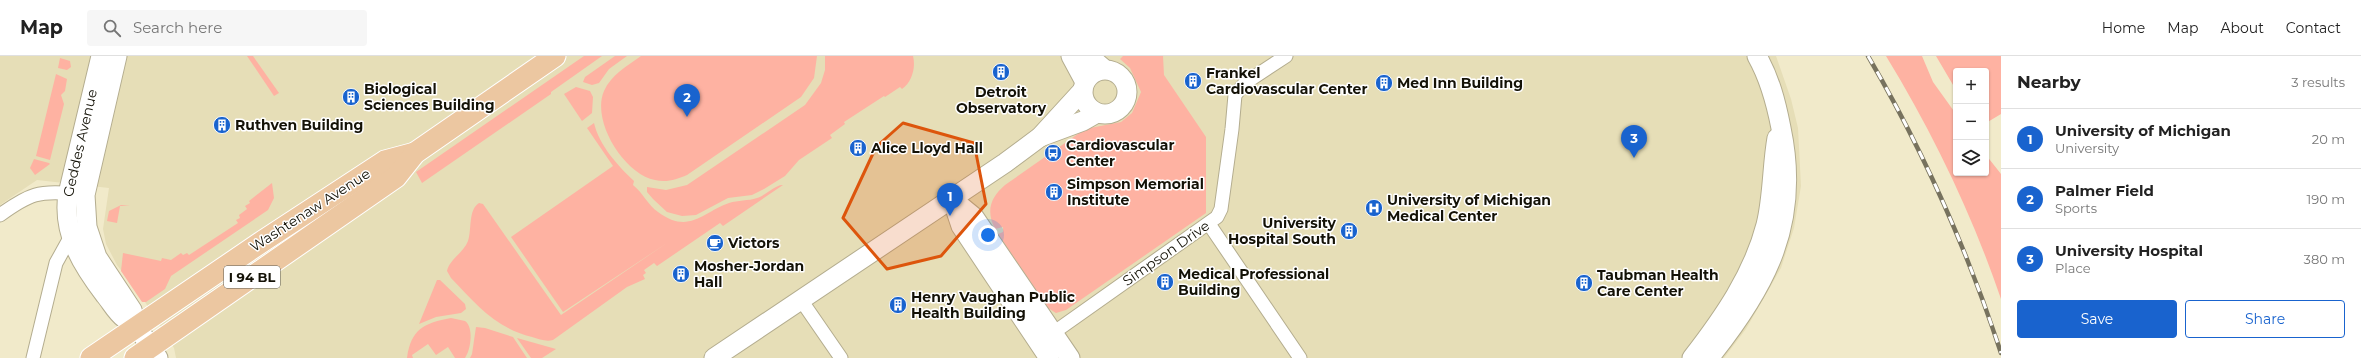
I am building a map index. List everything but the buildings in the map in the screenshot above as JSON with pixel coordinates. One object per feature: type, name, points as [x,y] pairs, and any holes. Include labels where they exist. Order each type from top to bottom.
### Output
[{"type":"main road","name":"Washtenaw Avenue","points":[[148,355],[396,177],[416,153],[555,56]]},
{"type":"main road","name":"Washtenaw Avenue","points":[[91,358],[385,161],[416,153]]},
{"type":"main road","points":[[148,355],[156,329],[232,272],[240,257]]},
{"type":"main road","points":[[114,358],[133,343],[136,327]]},
{"type":"street","name":"Geddes Avenue","points":[[101,56],[76,194],[85,218],[89,238],[107,274],[132,310],[136,327],[148,355]]},
{"type":"street","name":"Geddes Avenue","points":[[117,56],[76,194],[67,210],[71,236],[79,257],[122,317],[136,327]]},
{"type":"street","points":[[1070,56],[1084,86],[1086,103],[1097,112],[1105,114],[1117,112],[1123,106],[1128,96],[1126,83],[1123,77],[1117,72],[1104,69],[1089,56]]},
{"type":"street","name":"Simpson Drive","points":[[1046,338],[1217,217],[1221,209],[1235,95],[1245,83],[1286,56]]},
{"type":"street","points":[[1709,358],[1739,320],[1760,285],[1782,232],[1787,190],[1786,159],[1775,97],[1757,56]]},
{"type":"street","points":[[1040,137],[1084,86],[1093,73],[1104,69]]},
{"type":"street","points":[[714,358],[1040,137],[1083,121],[1097,112]]},
{"type":"street","points":[[1692,358],[1728,310],[1742,284],[1759,246],[1766,225],[1774,152],[1780,122]]},
{"type":"street","points":[[0,215],[19,202],[38,194],[52,192],[76,194]]},
{"type":"street","points":[[952,198],[961,226],[1046,338],[1070,358]]},
{"type":"street","points":[[1208,224],[1300,358]]},
{"type":"street","points":[[34,358],[56,263],[71,236]]},
{"type":"street","points":[[801,300],[841,358]]},
{"type":"street","points":[[1046,338],[1049,358]]},
{"type":"highlighted area","points":[[903,123],[974,143],[986,204],[941,256],[887,269],[843,218],[876,147]]},
{"type":"shaded area","points":[[0,56],[1776,56],[1791,99],[1798,128],[1801,186],[1794,228],[1781,268],[1746,329],[1724,358],[176,358],[174,348],[145,302],[117,265],[106,244],[103,229],[109,188],[37,180],[0,205]]},
{"type":"shaded area","points":[[247,56],[253,56],[279,93],[274,96]]},
{"type":"shaded area","points":[[584,56],[602,56],[551,92],[551,94],[422,183],[416,172]]},
{"type":"shaded area","points":[[615,56],[627,56],[609,69],[599,83],[592,85],[583,82],[585,77]]},
{"type":"shaded area","points":[[641,56],[817,56],[814,78],[801,97],[687,175],[664,181],[643,176],[632,168],[613,144],[606,131],[602,117],[601,103],[607,85],[620,71]]},
{"type":"shaded area","points":[[825,56],[913,56],[914,65],[911,78],[902,89],[900,87],[885,97],[884,96],[844,122],[845,124],[830,135],[832,138],[799,160],[785,176],[752,195],[728,198],[696,215],[682,216],[667,212],[647,192],[647,187],[666,190],[687,185],[805,105],[821,83],[825,70]]},
{"type":"shaded area","points":[[1123,56],[1163,56],[1164,75],[1206,137],[1206,213],[1066,310],[1056,313],[1048,308],[998,234],[1003,232],[1003,227],[995,229],[990,211],[991,205],[996,195],[1005,185],[1085,129],[1121,122],[1132,113],[1141,92],[1130,68],[1120,59]]},
{"type":"shaded area","points":[[1886,56],[1922,56],[1933,82],[1953,110],[1953,176],[1989,176],[1989,159],[2001,174],[2001,299],[1990,267],[1950,174],[1920,114]]},
{"type":"shaded area","points":[[1936,56],[2001,56],[2001,114],[1989,121],[1989,68],[1953,68],[1953,85]]},
{"type":"shaded area","points":[[60,58],[70,61],[71,67],[67,70],[58,68]]},
{"type":"shaded area","points":[[56,74],[67,79],[65,91],[61,95],[64,104],[50,160],[36,156]]},
{"type":"shaded area","points":[[576,87],[590,91],[593,97],[592,113],[582,121],[564,94]]},
{"type":"shaded area","points":[[594,123],[600,139],[610,155],[634,181],[633,185],[654,209],[669,219],[679,222],[695,220],[729,203],[757,198],[777,186],[783,185],[723,226],[720,223],[657,266],[654,263],[644,270],[646,273],[643,275],[645,279],[627,287],[553,340],[542,340],[519,333],[487,314],[451,278],[447,271],[448,267],[468,241],[473,210],[479,203],[483,204],[561,315],[667,243],[563,312],[511,237],[613,166],[587,128]]},
{"type":"shaded area","points":[[34,159],[50,164],[35,175],[30,168]]},
{"type":"shaded area","points":[[272,183],[274,198],[268,210],[171,276],[165,289],[146,302],[142,302],[121,271],[123,253],[161,261],[162,258],[171,260],[181,253],[183,255],[187,253],[189,255],[238,223],[236,220],[240,218],[239,215],[247,209],[245,206],[250,203],[249,201]]},
{"type":"shaded area","points":[[121,205],[130,206],[120,206],[117,223],[107,221],[109,211]]},
{"type":"shaded area","points":[[437,280],[440,280],[465,304],[466,309],[461,313],[436,317],[419,324]]},
{"type":"shaded area","points":[[451,318],[465,321],[470,328],[471,339],[469,350],[465,358],[455,358],[448,347],[436,355],[428,344],[412,355],[413,358],[407,358],[412,340],[420,329],[433,322]]},
{"type":"shaded area","points":[[476,327],[485,328],[513,337],[527,358],[470,358],[472,354]]},
{"type":"shaded area","points":[[517,338],[556,349],[542,358],[531,358]]},
{"type":"railway","points":[[1868,56],[1907,127],[1942,201],[1974,276],[2001,353]]},
{"type":"place","name":"Detroit Observatory","points":[[1001,72]]},
{"type":"place","name":"Frankel Cardiovascular Center","points":[[1193,81]]},
{"type":"place","name":"Med Inn Building","points":[[1384,83]]},
{"type":"place","name":"Biological Sciences Building","points":[[351,97]]},
{"type":"place","name":"Palmer Field","points":[[687,117]]},
{"type":"place","name":"Ruthven Building","points":[[222,125]]},
{"type":"place","name":"Alice Lloyd Hall","points":[[858,148]]},
{"type":"place","name":"Cardiovascular Center","points":[[1053,153]]},
{"type":"place","name":"University Hospital","points":[[1634,158]]},
{"type":"place","name":"Simpson Memorial Institute","points":[[1054,192]]},
{"type":"place","name":"University of Michigan Medical Center","points":[[1374,208]]},
{"type":"place","name":"University of Michigan","points":[[950,216]]},
{"type":"place","name":"University Hospital South","points":[[1349,231]]},
{"type":"place","name":"Victors","points":[[715,243]]},
{"type":"place","name":"Mosher-Jordan Hall","points":[[681,274]]},
{"type":"place","name":"Medical Professional Building","points":[[1165,282]]},
{"type":"place","name":"Taubman Health Care Center","points":[[1584,283]]},
{"type":"place","name":"Henry Vaughan Public Health Building","points":[[898,305]]}]
